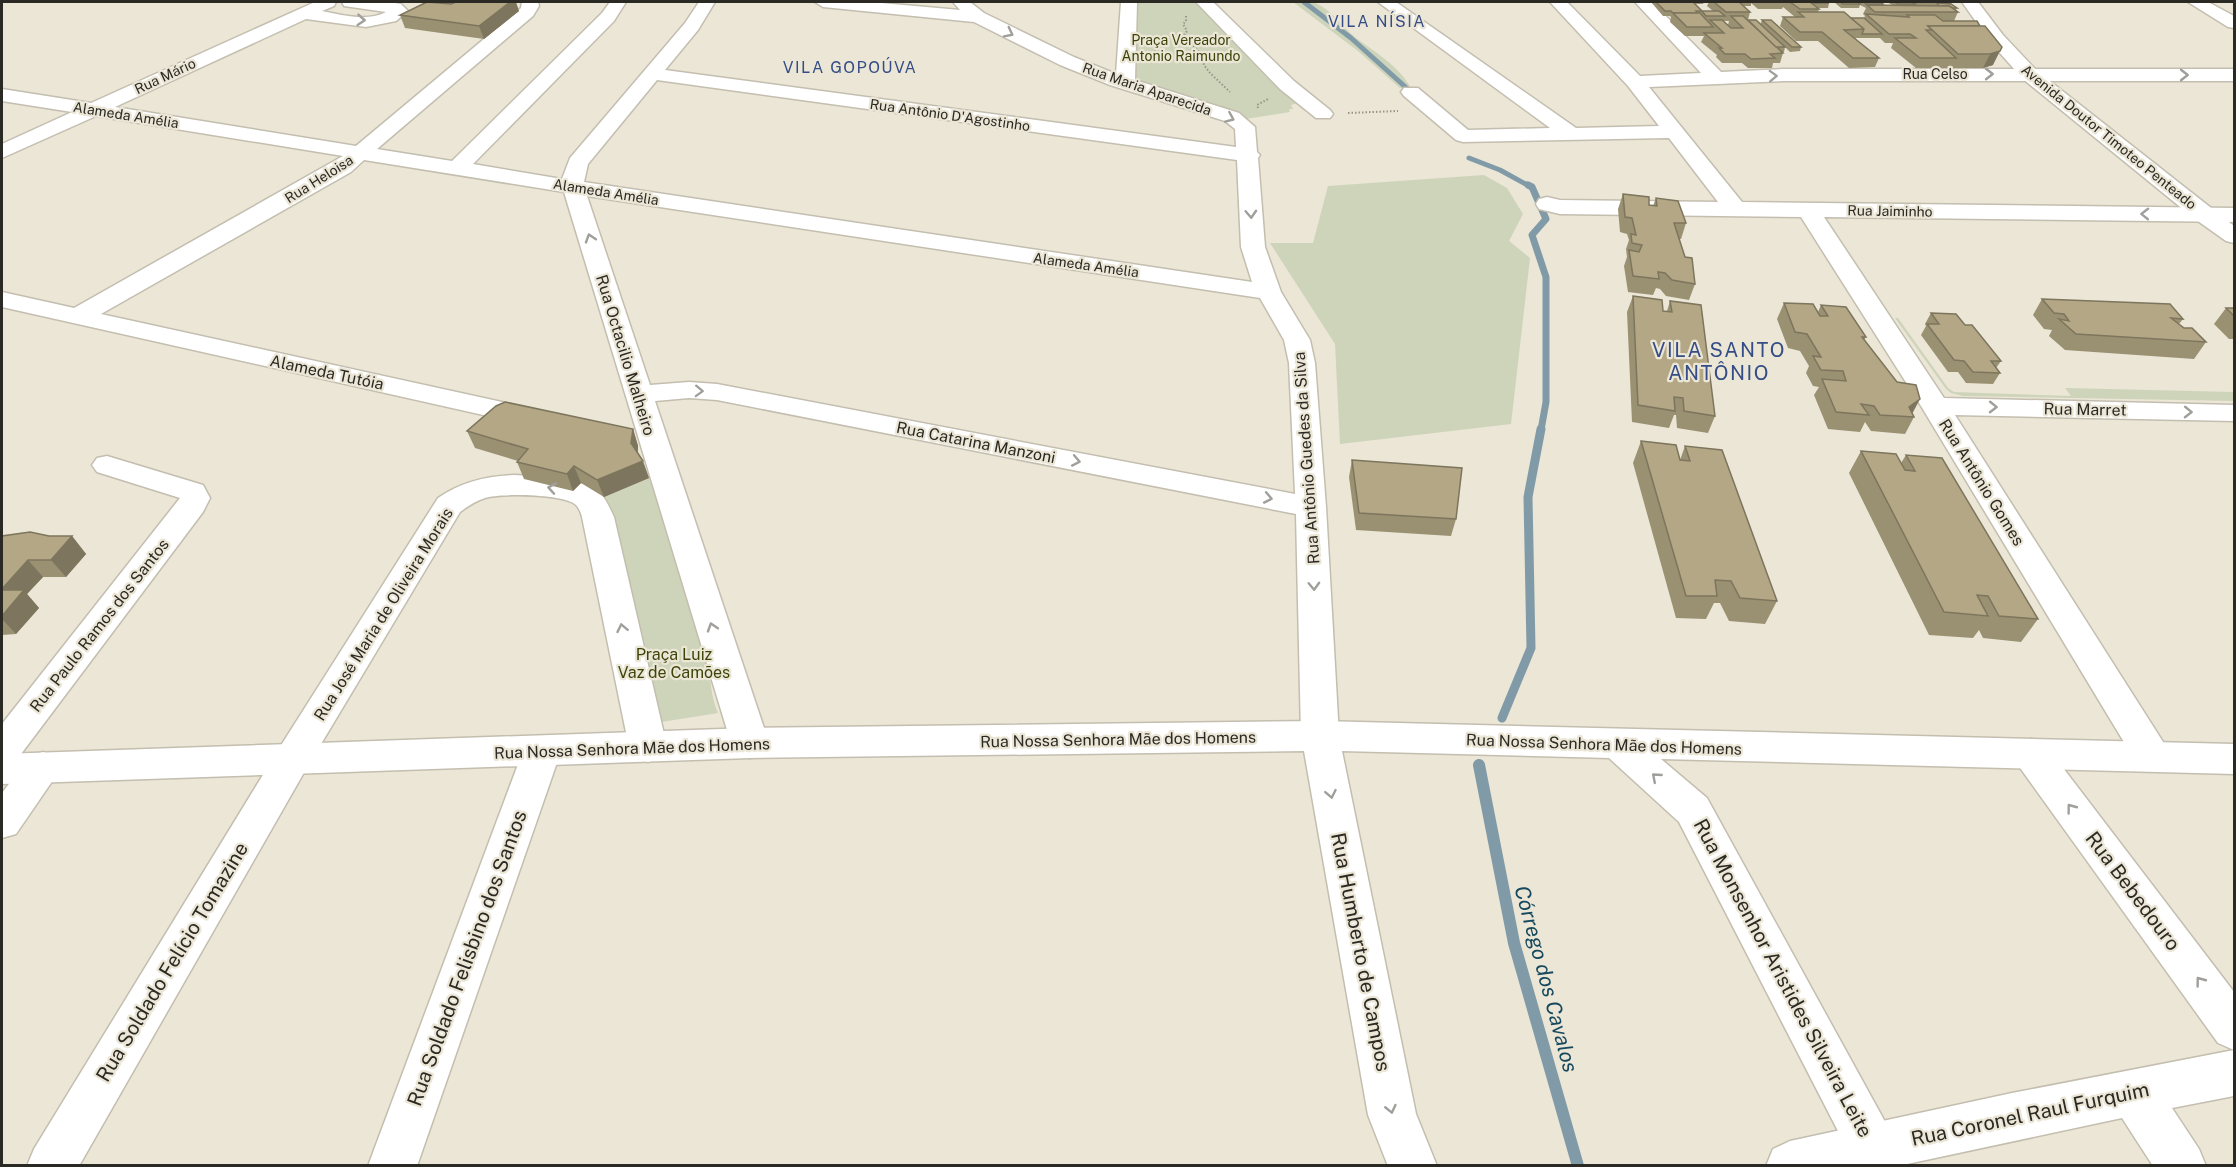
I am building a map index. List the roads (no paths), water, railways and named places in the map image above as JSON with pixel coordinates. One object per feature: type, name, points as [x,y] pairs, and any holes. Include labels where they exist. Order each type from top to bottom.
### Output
[{"type":"street","points":[[283,3],[315,7],[371,21],[386,19],[399,11],[395,8],[350,2]]},
{"type":"street","name":"Rua Heloisa","points":[[77,317],[333,174],[527,12],[531,6],[530,2]]},
{"type":"street","points":[[458,167],[608,17],[618,2]]},
{"type":"street","points":[[573,187],[573,175],[578,163],[692,26],[707,2]]},
{"type":"street","points":[[823,2],[910,6],[978,17]]},
{"type":"street","name":"Rua Maria Aparecida","points":[[961,2],[978,17],[1066,61],[1125,84],[1232,117],[1245,126],[1248,156]]},
{"type":"street","points":[[1125,84],[1129,2]]},
{"type":"street","points":[[1204,2],[1287,85],[1323,114]]},
{"type":"street","points":[[1386,2],[1571,134]]},
{"type":"street","points":[[1558,2],[1635,82],[1736,210]]},
{"type":"street","points":[[1643,2],[1715,77]]},
{"type":"street","name":"Avenida Doutor Timoteo Penteado","points":[[1970,2],[1997,39],[2030,75],[2203,214],[2235,236]]},
{"type":"street","points":[[2196,2],[2232,20]]},
{"type":"street","name":"Rua Mário","points":[[2,152],[315,7]]},
{"type":"street","name":"Rua Antônio D'Agostinho","points":[[652,74],[1248,156]]},
{"type":"street","name":"Rua Celso","points":[[1635,82],[1715,77],[2235,75]]},
{"type":"street","points":[[1411,92],[1463,136],[1676,132]]},
{"type":"street","name":"Alameda Amélia","points":[[2,95],[573,187],[1211,284],[1265,283]]},
{"type":"street","name":"Rua Antônio Guedes da Silva","points":[[1248,156],[1253,248],[1265,283],[1297,340],[1302,363],[1311,507],[1320,736]]},
{"type":"street","name":"Rua Octacilio Malheiro","points":[[573,187],[640,394],[642,442],[750,743]]},
{"type":"street","name":"Rua Jaiminho","points":[[1547,204],[1560,207],[1736,210],[2235,215]]},
{"type":"street","name":"Rua Antônio Gomes","points":[[1808,210],[1935,406],[2152,756]]},
{"type":"street","name":"Alameda Tutóia","points":[[2,300],[561,424]]},
{"type":"street","name":"Rua Catarina Manzoni","points":[[640,394],[688,390],[717,392],[1311,507]]},
{"type":"street","name":"Rua Marret","points":[[1935,406],[2235,413]]},
{"type":"street","name":"Rua Paulo Ramos dos Santos","points":[[2,751],[192,505],[195,498],[192,492],[107,465]]},
{"type":"street","name":"Rua José Maria de Oliveira Morais","points":[[293,758],[449,505],[472,490],[488,486],[526,484],[577,493],[590,501],[598,517],[648,747]]},
{"type":"street","name":"Rua Nossa Senhora Mãe dos Homens","points":[[2,769],[750,743],[1320,736],[2235,759]]},
{"type":"street","name":"Rua Humberto de Campos","points":[[1320,736],[1392,1114],[1413,1166]]},
{"type":"street","name":"Rua Monsenhor Aristides Silveira Leite","points":[[1619,745],[1694,810],[1877,1156]]},
{"type":"street","name":"Rua Monsenhor Aristides Silveira Leite","points":[[1688,747],[1694,810]]},
{"type":"street","name":"Rua Soldado Felisbino dos Santos","points":[[392,1166],[542,751]]},
{"type":"street","name":"Rua Bebedouro","points":[[2031,754],[2235,1028]]},
{"type":"street","name":"Rua Soldado Felício Tomazine","points":[[51,1166],[293,758]]},
{"type":"street","points":[[2,822],[43,767]]},
{"type":"street","name":"Rua Coronel Raul Furquim","points":[[1790,1166],[1877,1156],[2133,1092],[2235,1073]]},
{"type":"street","points":[[2133,1092],[2182,1166]]},
{"type":"waterway","name":"Córrego dos Cavalos","points":[[1304,2],[1351,38],[1411,92]]},
{"type":"waterway","name":"Córrego dos Cavalos","points":[[1469,158],[1500,170],[1531,187]]},
{"type":"waterway","name":"Córrego dos Cavalos","points":[[1528,185],[1532,187],[1546,219],[1532,235],[1546,277],[1546,402],[1541,430]]},
{"type":"waterway","name":"Córrego dos Cavalos","points":[[1502,718],[1531,648],[1528,497],[1541,429]]},
{"type":"waterway","name":"Córrego dos Cavalos","points":[[1479,765],[1514,943],[1578,1166]]},
{"type":"district","name":"VILA NÍSIA","points":[[1377,21]]},
{"type":"district","name":"VILA GOPOÚVA","points":[[850,67]]},
{"type":"district","name":"VILA SANTO ANTÔNIO","points":[[1719,362]]},
{"type":"park label","name":"Praça Vereador Antonio Raimundo","points":[[1181,48]]},
{"type":"park label","name":"Praça Luiz Vaz de Camões","points":[[674,663]]}]
